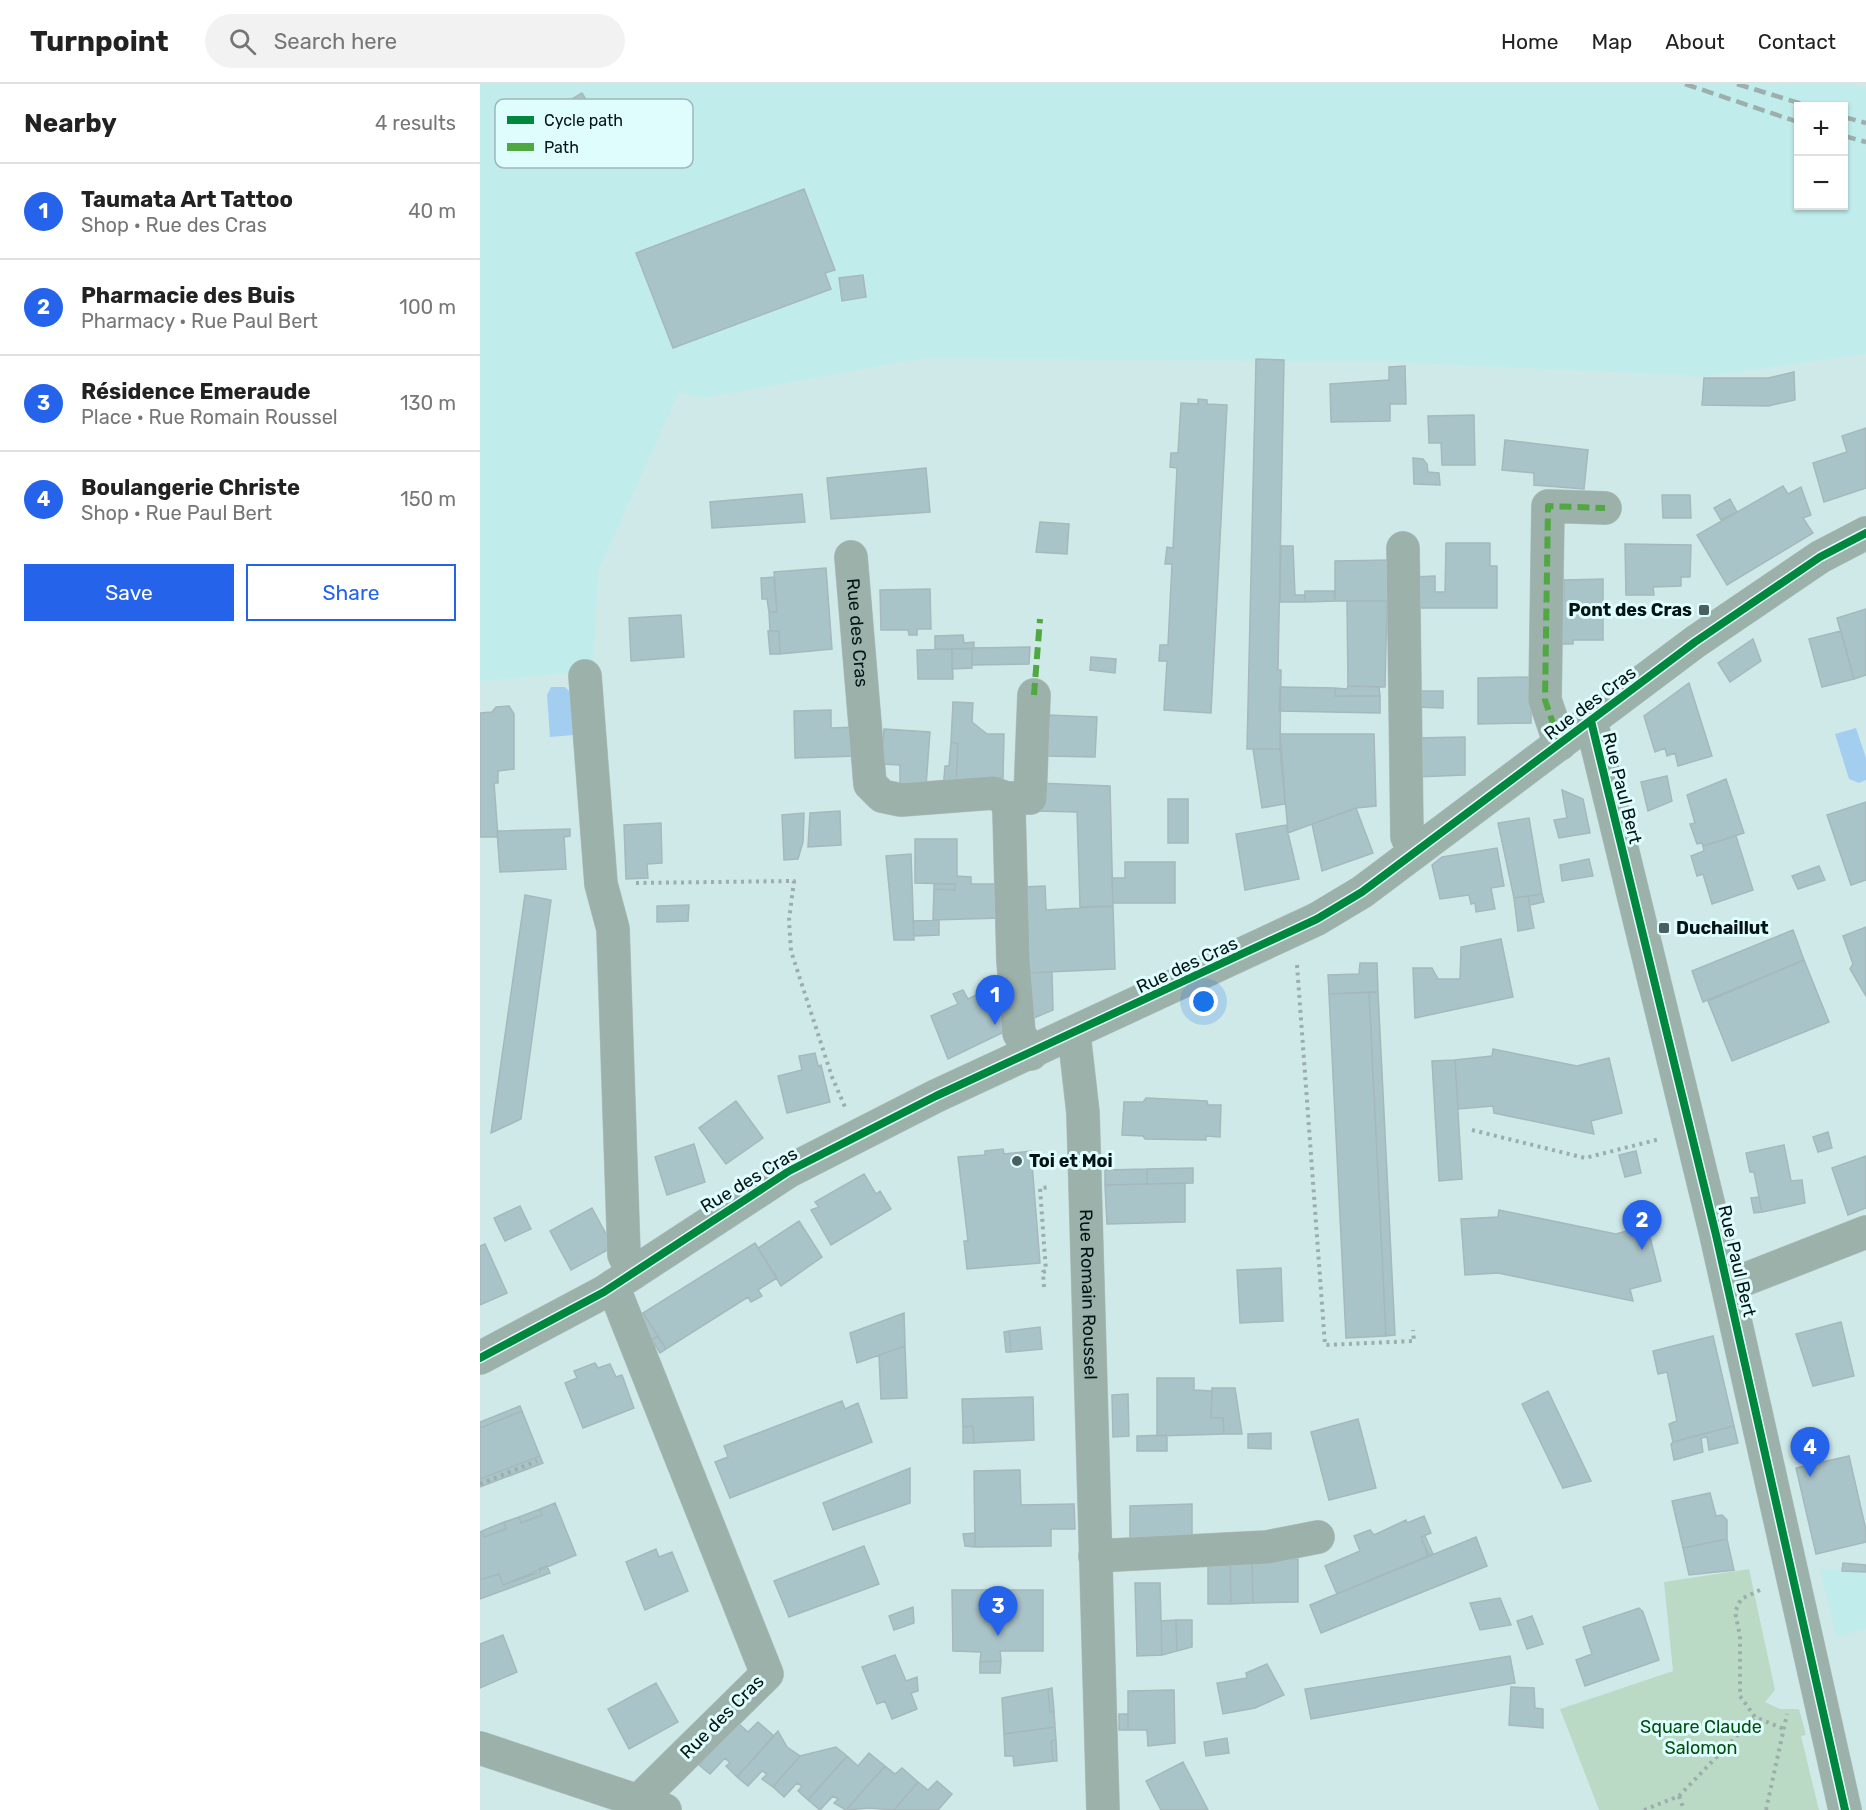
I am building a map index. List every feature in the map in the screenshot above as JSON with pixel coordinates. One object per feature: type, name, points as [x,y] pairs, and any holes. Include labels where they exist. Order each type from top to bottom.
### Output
[{"type":"street","name":"Rue des Cras","points":[[1560,744],[1545,700],[1548,506],[1605,508]]},
{"type":"street","name":"Rue des Cras","points":[[480,1358],[623,1280],[726,1210],[789,1171],[936,1096],[1074,1034],[1317,919],[1362,892],[1703,637],[1820,558],[1866,533]]},
{"type":"street","points":[[1403,548],[1407,837],[1415,851]]},
{"type":"street","name":"Rue des Cras","points":[[851,558],[870,784],[882,796],[901,800],[993,793],[1006,798],[1030,798],[1034,694]]},
{"type":"street","name":"Rue des Cras","points":[[585,676],[601,884],[612,929],[623,1280],[767,1674],[644,1807]]},
{"type":"street","name":"Rue Paul Bert","points":[[1591,720],[1728,1286],[1845,1810]]},
{"type":"street","points":[[1006,798],[1009,811],[1012,961],[1020,1033],[1030,1054]]},
{"type":"street","name":"Rue Romain Roussel","points":[[1074,1034],[1083,1113],[1102,1810]]},
{"type":"street","points":[[1728,1286],[1866,1232]]},
{"type":"street","points":[[1095,1556],[1268,1547],[1318,1537]]},
{"type":"street","points":[[480,1748],[644,1807]]},
{"type":"path","points":[[646,883],[794,880],[789,920],[791,951],[832,1077],[849,1116]]},
{"type":"path","points":[[1298,976],[1324,1345],[1414,1341],[1413,1330]]},
{"type":"path","points":[[1472,1130],[1585,1158],[1666,1137]]},
{"type":"path","points":[[1044,1287],[1043,1272],[1046,1271],[1040,1188],[1051,1187]]},
{"type":"path","points":[[480,1484],[537,1461]]},
{"type":"path","points":[[1760,1590],[1741,1599],[1735,1612],[1740,1636],[1740,1696],[1755,1717],[1784,1729]]},
{"type":"path","points":[[1766,1810],[1788,1710]]},
{"type":"path","points":[[1644,1810],[1678,1796],[1755,1717]]},
{"type":"path","points":[[1678,1796],[1684,1810]]},
{"type":"shaded area","points":[[480,84],[1851,84],[1866,88],[1866,354],[1704,376],[1388,362],[924,358],[704,398],[679,392],[598,571],[593,671],[480,681]]},
{"type":"shaded area","points":[[551,687],[565,687],[571,693],[574,735],[550,737],[547,695]]},
{"type":"shaded area","points":[[1856,728],[1866,758],[1866,780],[1859,783],[1849,779],[1835,734]]},
{"type":"shaded area","points":[[1820,1569],[1866,1572],[1866,1629],[1836,1637]]},
{"type":"green space","name":"Square Claude Salomon","points":[[1749,1569],[1775,1690],[1765,1702],[1780,1709],[1799,1709],[1806,1735],[1801,1736],[1819,1810],[1599,1810],[1560,1709],[1673,1671],[1664,1582]]},
{"type":"building","points":[[582,93],[586,99],[572,99]]},
{"type":"building","points":[[804,189],[835,270],[825,273],[831,289],[673,348],[636,253]]},
{"type":"building","points":[[863,275],[866,297],[842,301],[839,278]]},
{"type":"building","points":[[1256,359],[1284,360],[1278,670],[1281,670],[1280,749],[1247,749]]},
{"type":"building","points":[[1405,366],[1406,404],[1390,404],[1390,421],[1331,422],[1330,384],[1389,380],[1389,367]]},
{"type":"building","points":[[1794,372],[1795,400],[1768,406],[1702,405],[1704,378],[1768,378]]},
{"type":"building","points":[[1198,399],[1207,400],[1207,404],[1227,405],[1211,713],[1164,710],[1167,661],[1159,661],[1160,645],[1168,645],[1172,564],[1165,564],[1167,547],[1173,548],[1177,468],[1170,467],[1171,453],[1178,453],[1181,403],[1198,404]]},
{"type":"building","points":[[1474,415],[1475,465],[1442,465],[1441,443],[1429,443],[1428,416]]},
{"type":"building","points":[[1866,428],[1866,488],[1824,502],[1813,463],[1847,452],[1842,436]]},
{"type":"building","points":[[1505,440],[1588,450],[1584,489],[1534,485],[1534,473],[1502,470]]},
{"type":"building","points":[[1413,458],[1423,459],[1427,464],[1428,472],[1439,473],[1440,485],[1414,484]]},
{"type":"building","points":[[926,468],[930,512],[831,519],[827,478]]},
{"type":"building","points":[[1783,486],[1788,494],[1801,487],[1811,515],[1803,518],[1813,533],[1727,585],[1697,535]]},
{"type":"building","points":[[802,494],[805,522],[712,528],[710,502]]},
{"type":"building","points":[[1662,495],[1690,495],[1691,518],[1663,518]]},
{"type":"building","points":[[1730,499],[1737,512],[1721,520],[1714,508]]},
{"type":"building","points":[[1040,522],[1069,524],[1067,554],[1036,552]]},
{"type":"building","points":[[1446,543],[1490,543],[1490,566],[1497,566],[1497,608],[1414,608],[1414,577],[1435,576],[1435,592],[1445,592]]},
{"type":"building","points":[[1625,544],[1691,545],[1690,577],[1681,577],[1681,586],[1653,587],[1654,595],[1626,595]]},
{"type":"building","points":[[1281,546],[1293,546],[1295,595],[1305,595],[1305,602],[1280,602]]},
{"type":"building","points":[[1392,560],[1392,601],[1335,601],[1335,561]]},
{"type":"building","points":[[826,568],[832,649],[780,654],[779,631],[770,631],[769,612],[777,612],[774,572]]},
{"type":"building","points":[[774,577],[777,612],[769,612],[767,599],[762,599],[761,578]]},
{"type":"building","points":[[1603,579],[1603,640],[1573,640],[1573,644],[1554,644],[1553,602],[1564,601],[1564,580]]},
{"type":"building","points":[[930,589],[931,629],[917,629],[917,635],[909,635],[908,630],[881,630],[880,590]]},
{"type":"building","points":[[1305,591],[1334,591],[1335,601],[1305,602]]},
{"type":"building","points":[[1347,601],[1387,601],[1385,687],[1348,686]]},
{"type":"building","points":[[1866,609],[1866,675],[1854,679],[1837,618]]},
{"type":"building","points":[[681,615],[684,657],[631,661],[629,618]]},
{"type":"building","points":[[768,631],[779,631],[780,654],[770,654]]},
{"type":"building","points":[[1841,631],[1854,679],[1822,687],[1809,639]]},
{"type":"building","points":[[963,635],[964,643],[974,642],[974,649],[935,649],[935,636]]},
{"type":"building","points":[[1753,639],[1761,661],[1730,682],[1718,663]]},
{"type":"building","points":[[1030,647],[1029,664],[972,665],[972,648]]},
{"type":"building","points":[[972,648],[972,668],[952,669],[952,649]]},
{"type":"building","points":[[952,649],[953,679],[918,679],[917,650]]},
{"type":"building","points":[[1091,657],[1116,659],[1115,673],[1090,670]]},
{"type":"building","points":[[1531,677],[1531,723],[1478,724],[1478,678]]},
{"type":"building","points":[[1689,683],[1712,756],[1678,766],[1675,753],[1667,756],[1665,748],[1655,752],[1644,716]]},
{"type":"building","points":[[1348,686],[1379,687],[1380,696],[1335,696],[1335,688],[1347,689]]},
{"type":"building","points":[[1280,687],[1335,688],[1335,696],[1380,696],[1380,713],[1279,711]]},
{"type":"building","points":[[1414,691],[1443,691],[1443,708],[1414,707]]},
{"type":"building","points":[[953,702],[973,703],[972,722],[987,734],[1004,734],[1003,778],[981,778],[956,788],[958,744],[951,742]]},
{"type":"building","points":[[509,706],[514,714],[514,769],[498,771],[498,783],[494,783],[498,837],[480,837],[480,713],[492,712],[496,707]]},
{"type":"building","points":[[831,710],[831,728],[856,727],[858,756],[795,758],[794,711]]},
{"type":"building","points":[[1048,715],[1097,717],[1095,757],[1045,756]]},
{"type":"building","points":[[884,729],[930,732],[926,786],[900,784],[900,765],[882,764]]},
{"type":"building","points":[[1280,734],[1374,734],[1376,806],[1356,808],[1288,833]]},
{"type":"building","points":[[1465,737],[1465,775],[1415,777],[1414,738]]},
{"type":"building","points":[[951,742],[958,744],[956,788],[943,790],[945,766],[949,766]]},
{"type":"building","points":[[1253,749],[1280,749],[1285,804],[1262,808]]},
{"type":"building","points":[[1667,776],[1672,801],[1648,811],[1641,782]]},
{"type":"building","points":[[1726,779],[1744,833],[1703,846],[1702,843],[1697,844],[1690,824],[1695,823],[1687,795]]},
{"type":"building","points":[[1038,783],[1110,786],[1113,906],[1080,907],[1077,812],[1036,811]]},
{"type":"building","points":[[1562,790],[1583,799],[1590,833],[1559,838],[1554,820],[1567,818]]},
{"type":"building","points":[[1168,799],[1188,799],[1188,843],[1168,843]]},
{"type":"building","points":[[1866,802],[1866,880],[1851,885],[1827,815]]},
{"type":"building","points":[[1356,808],[1373,853],[1322,871],[1312,824]]},
{"type":"building","points":[[840,811],[841,845],[808,847],[810,813]]},
{"type":"building","points":[[804,813],[803,842],[798,859],[784,860],[782,815]]},
{"type":"building","points":[[1529,818],[1542,894],[1514,898],[1498,823]]},
{"type":"building","points":[[661,823],[662,863],[647,864],[648,878],[626,879],[624,825]]},
{"type":"building","points":[[1286,825],[1299,879],[1245,890],[1236,834]]},
{"type":"building","points":[[570,829],[570,836],[564,837],[566,869],[500,872],[497,831]]},
{"type":"building","points":[[1736,836],[1753,890],[1712,904],[1703,874],[1697,876],[1691,856],[1704,851],[1703,846]]},
{"type":"building","points":[[915,839],[957,839],[957,876],[971,877],[971,884],[1001,884],[1001,918],[933,920],[934,889],[955,890],[955,884],[915,883]]},
{"type":"building","points":[[1497,848],[1504,886],[1491,888],[1495,909],[1476,912],[1475,903],[1471,904],[1469,895],[1440,899],[1432,865],[1442,857]]},
{"type":"building","points":[[911,854],[914,940],[894,940],[886,856]]},
{"type":"building","points":[[1589,859],[1593,876],[1562,881],[1560,865]]},
{"type":"building","points":[[1125,862],[1175,862],[1175,903],[1113,903],[1112,878],[1125,878]]},
{"type":"building","points":[[1819,866],[1825,880],[1798,889],[1792,876]]},
{"type":"building","points":[[934,884],[955,884],[955,890],[934,889]]},
{"type":"building","points":[[1045,886],[1046,910],[1113,906],[1115,969],[1025,973],[1021,887]]},
{"type":"building","points":[[1542,894],[1544,902],[1530,905],[1528,896]]},
{"type":"building","points":[[525,895],[551,900],[521,1119],[491,1133]]},
{"type":"building","points":[[1528,896],[1534,928],[1518,931],[1514,898]]},
{"type":"building","points":[[689,905],[688,921],[657,922],[657,906]]},
{"type":"building","points":[[939,920],[939,935],[914,936],[913,921]]},
{"type":"building","points":[[1866,927],[1866,996],[1850,969],[1853,964],[1843,936]]},
{"type":"building","points":[[1793,930],[1804,960],[1703,1002],[1692,971]]},
{"type":"building","points":[[1501,939],[1513,997],[1415,1018],[1413,968],[1432,968],[1438,979],[1460,979],[1461,947]]},
{"type":"building","points":[[1804,960],[1829,1022],[1732,1061],[1708,1001]]},
{"type":"building","points":[[1360,963],[1377,963],[1378,992],[1329,994],[1328,975],[1359,974]]},
{"type":"building","points":[[1052,972],[1053,1010],[1029,1020],[1025,973]]},
{"type":"building","points":[[997,985],[1012,1028],[948,1059],[931,1016],[958,1004],[953,994],[963,990],[968,999]]},
{"type":"building","points":[[1369,992],[1386,1336],[1346,1338],[1329,994]]},
{"type":"building","points":[[1369,992],[1378,992],[1395,1335],[1386,1336]]},
{"type":"building","points":[[1493,1049],[1577,1066],[1609,1058],[1622,1113],[1591,1121],[1594,1134],[1494,1113],[1493,1106],[1458,1109],[1455,1060],[1492,1056]]},
{"type":"building","points":[[815,1053],[818,1066],[821,1065],[830,1102],[787,1113],[778,1076],[802,1070],[799,1056]]},
{"type":"building","points":[[1455,1060],[1462,1179],[1439,1181],[1432,1061]]},
{"type":"building","points":[[1146,1098],[1207,1101],[1208,1105],[1221,1105],[1220,1137],[1206,1136],[1206,1140],[1145,1139],[1143,1136],[1122,1135],[1124,1102],[1143,1102]]},
{"type":"building","points":[[736,1101],[763,1138],[726,1164],[699,1128]]},
{"type":"building","points":[[1828,1132],[1832,1148],[1818,1152],[1813,1137]]},
{"type":"building","points":[[694,1144],[705,1182],[667,1195],[655,1157]]},
{"type":"building","points":[[1784,1145],[1791,1181],[1802,1180],[1805,1203],[1762,1212],[1754,1172],[1750,1172],[1746,1153]]},
{"type":"building","points":[[1003,1149],[1004,1154],[1031,1151],[1040,1263],[967,1269],[964,1241],[968,1241],[958,1157],[985,1155],[985,1151]]},
{"type":"building","points":[[1636,1151],[1641,1173],[1625,1177],[1619,1155]]},
{"type":"building","points":[[1866,1156],[1866,1208],[1848,1215],[1832,1168]]},
{"type":"building","points":[[1193,1168],[1193,1183],[1147,1184],[1147,1169]]},
{"type":"building","points":[[1147,1169],[1147,1184],[1105,1185],[1105,1170]]},
{"type":"building","points":[[864,1174],[876,1194],[880,1191],[891,1209],[831,1245],[811,1210],[819,1207],[815,1202]]},
{"type":"building","points":[[1185,1183],[1185,1222],[1107,1224],[1105,1185]]},
{"type":"building","points":[[1759,1197],[1762,1212],[1754,1213],[1751,1198]]},
{"type":"building","points":[[520,1206],[531,1229],[505,1241],[494,1218]]},
{"type":"building","points":[[592,1208],[613,1247],[571,1270],[550,1231]]},
{"type":"building","points":[[1499,1210],[1616,1234],[1647,1225],[1661,1281],[1630,1289],[1633,1301],[1498,1273],[1465,1275],[1461,1219],[1498,1217]]},
{"type":"building","points":[[799,1221],[822,1257],[781,1286],[758,1248]]},
{"type":"building","points":[[755,1243],[777,1278],[758,1290],[762,1296],[751,1302],[748,1297],[666,1349],[643,1313]]},
{"type":"building","points":[[485,1244],[507,1293],[480,1305],[480,1246]]},
{"type":"building","points":[[1281,1268],[1283,1321],[1240,1323],[1237,1270]]},
{"type":"building","points":[[643,1313],[658,1336],[646,1343],[636,1317]]},
{"type":"building","points":[[904,1313],[905,1346],[857,1363],[850,1333]]},
{"type":"building","points":[[1841,1322],[1854,1376],[1813,1386],[1796,1334]]},
{"type":"building","points":[[1040,1327],[1042,1349],[1011,1352],[1009,1331]]},
{"type":"building","points":[[1009,1331],[1011,1352],[1006,1352],[1004,1332]]},
{"type":"building","points":[[658,1336],[666,1349],[660,1353],[652,1340]]},
{"type":"building","points":[[1713,1336],[1734,1426],[1673,1442],[1669,1424],[1677,1421],[1667,1372],[1658,1374],[1653,1351]]},
{"type":"building","points":[[905,1346],[907,1398],[881,1399],[879,1355]]},
{"type":"building","points":[[595,1363],[598,1368],[610,1364],[616,1377],[622,1375],[634,1408],[583,1428],[565,1383],[577,1378],[574,1371]]},
{"type":"building","points":[[1157,1378],[1194,1378],[1194,1390],[1212,1391],[1211,1418],[1223,1418],[1224,1434],[1157,1436]]},
{"type":"building","points":[[1212,1388],[1235,1388],[1242,1434],[1224,1434],[1223,1418],[1211,1418]]},
{"type":"building","points":[[1548,1391],[1591,1481],[1563,1488],[1522,1404]]},
{"type":"building","points":[[1128,1394],[1129,1436],[1113,1437],[1112,1395]]},
{"type":"building","points":[[1033,1397],[1034,1440],[974,1443],[973,1426],[963,1427],[962,1399]]},
{"type":"building","points":[[842,1401],[845,1409],[858,1403],[872,1442],[730,1498],[715,1462],[728,1457],[724,1446]]},
{"type":"building","points":[[520,1406],[522,1411],[480,1428],[480,1422]]},
{"type":"building","points":[[522,1411],[540,1456],[480,1479],[480,1428]]},
{"type":"building","points":[[1358,1419],[1376,1488],[1329,1500],[1311,1432]]},
{"type":"building","points":[[973,1426],[974,1443],[963,1443],[963,1427]]},
{"type":"building","points":[[1734,1426],[1738,1443],[1709,1450],[1707,1437],[1701,1438],[1703,1452],[1674,1460],[1671,1444],[1673,1442]]},
{"type":"building","points":[[1271,1433],[1271,1449],[1248,1448],[1248,1434]]},
{"type":"building","points":[[1167,1435],[1167,1451],[1137,1451],[1137,1436]]},
{"type":"building","points":[[540,1456],[543,1463],[480,1487],[480,1479]]},
{"type":"building","points":[[1849,1456],[1866,1530],[1866,1542],[1816,1554],[1796,1468]]},
{"type":"building","points":[[910,1468],[910,1503],[833,1530],[823,1503]]},
{"type":"building","points":[[1020,1470],[1021,1505],[1074,1504],[1075,1529],[1051,1529],[1051,1546],[975,1547],[974,1471]]},
{"type":"building","points":[[1710,1493],[1716,1516],[1722,1515],[1727,1520],[1727,1539],[1683,1548],[1672,1501]]},
{"type":"building","points":[[555,1503],[576,1555],[503,1585],[499,1574],[480,1580],[480,1532],[482,1531],[484,1537],[506,1529],[504,1522],[519,1517],[521,1523],[542,1515],[540,1509]]},
{"type":"building","points":[[1192,1504],[1192,1541],[1130,1543],[1130,1506]]},
{"type":"building","points":[[540,1509],[542,1515],[521,1523],[519,1517]]},
{"type":"building","points":[[1424,1516],[1431,1533],[1421,1537],[1428,1556],[1337,1594],[1325,1566],[1360,1551],[1354,1536],[1370,1530],[1374,1535],[1406,1520],[1407,1523]]},
{"type":"building","points":[[504,1522],[506,1529],[484,1537],[482,1531]]},
{"type":"building","points":[[975,1533],[975,1547],[965,1546],[963,1534]]},
{"type":"building","points":[[1425,1536],[1433,1554],[1429,1556],[1421,1537]]},
{"type":"building","points":[[1476,1537],[1487,1566],[1321,1633],[1310,1605]]},
{"type":"building","points":[[1727,1539],[1734,1570],[1689,1575],[1683,1548]]},
{"type":"building","points":[[864,1546],[879,1584],[789,1617],[774,1581]]},
{"type":"building","points":[[656,1549],[659,1557],[672,1552],[688,1591],[645,1610],[626,1562]]},
{"type":"building","points":[[1252,1559],[1253,1603],[1231,1604],[1230,1560]]},
{"type":"building","points":[[1252,1559],[1298,1559],[1298,1602],[1253,1603]]},
{"type":"building","points":[[1208,1560],[1230,1560],[1231,1604],[1208,1604]]},
{"type":"building","points":[[1843,1563],[1866,1565],[1866,1572],[1842,1571]]},
{"type":"building","points":[[547,1566],[550,1573],[480,1599],[480,1580],[499,1574],[503,1585],[540,1572],[539,1569]]},
{"type":"building","points":[[1135,1583],[1160,1583],[1162,1655],[1137,1656]]},
{"type":"building","points":[[952,1590],[1043,1590],[1043,1651],[1000,1651],[1001,1661],[980,1662],[981,1652],[953,1651]]},
{"type":"building","points":[[1500,1598],[1511,1625],[1480,1630],[1470,1603]]},
{"type":"building","points":[[913,1607],[914,1623],[894,1630],[889,1616]]},
{"type":"building","points":[[1639,1608],[1643,1612],[1659,1660],[1585,1686],[1576,1660],[1592,1654],[1583,1627]]},
{"type":"building","points":[[1532,1616],[1543,1644],[1527,1649],[1517,1621]]},
{"type":"building","points":[[1176,1620],[1177,1651],[1162,1655],[1161,1621]]},
{"type":"building","points":[[1176,1620],[1192,1620],[1192,1647],[1177,1651]]},
{"type":"building","points":[[503,1635],[517,1672],[480,1688],[480,1644]]},
{"type":"building","points":[[895,1655],[906,1681],[917,1677],[918,1691],[911,1693],[917,1709],[892,1719],[885,1701],[877,1704],[862,1667]]},
{"type":"building","points":[[1510,1656],[1515,1683],[1311,1719],[1305,1689]]},
{"type":"building","points":[[1001,1661],[1000,1673],[980,1673],[980,1662]]},
{"type":"building","points":[[1267,1664],[1284,1695],[1255,1708],[1223,1714],[1217,1683],[1247,1678],[1246,1673]]},
{"type":"building","points":[[656,1683],[678,1722],[629,1749],[608,1709]]},
{"type":"building","points":[[1511,1687],[1534,1688],[1535,1708],[1543,1709],[1543,1728],[1509,1725]]},
{"type":"building","points":[[1052,1688],[1054,1711],[1050,1712],[1048,1689]]},
{"type":"building","points":[[1048,1689],[1050,1712],[1054,1711],[1055,1727],[1004,1734],[1002,1698]]},
{"type":"building","points":[[1174,1690],[1175,1743],[1148,1746],[1147,1730],[1128,1730],[1128,1691]]},
{"type":"building","points":[[1119,1714],[1128,1714],[1128,1730],[1119,1730]]},
{"type":"building","points":[[758,1722],[774,1736],[737,1777],[726,1766],[730,1763],[725,1758],[710,1774],[699,1765],[738,1723],[748,1732]]},
{"type":"building","points":[[1055,1727],[1056,1740],[1051,1741],[1053,1761],[1014,1766],[1013,1756],[1005,1756],[1004,1734]]},
{"type":"building","points":[[778,1731],[787,1747],[800,1756],[773,1787],[762,1779],[767,1774],[762,1771],[748,1786],[737,1777]]},
{"type":"building","points":[[1227,1738],[1229,1753],[1206,1756],[1204,1742]]},
{"type":"building","points":[[1056,1740],[1057,1761],[1053,1761],[1051,1741]]},
{"type":"building","points":[[836,1747],[847,1756],[808,1800],[798,1791],[802,1786],[797,1783],[784,1797],[773,1787],[800,1756]]},
{"type":"building","points":[[869,1753],[885,1766],[846,1810],[834,1803],[838,1799],[833,1796],[820,1810],[808,1800],[847,1756],[858,1766]]},
{"type":"building","points":[[1183,1762],[1208,1810],[1161,1810],[1146,1781]]},
{"type":"building","points":[[885,1766],[895,1774],[902,1768],[918,1782],[894,1810],[870,1808],[846,1810]]},
{"type":"building","points":[[937,1781],[952,1794],[938,1810],[894,1810],[918,1782],[928,1790]]},
{"type":"railway","points":[[1685,84],[1794,121]]},
{"type":"railway","points":[[1737,84],[1796,102]]},
{"type":"railway","points":[[1848,118],[1866,123]]},
{"type":"railway","points":[[1848,137],[1866,142]]},
{"type":"marked path","points":[[1560,744],[1545,700],[1548,506],[1605,508]]},
{"type":"marked path","points":[[1034,695],[1040,619]]},
{"type":"cycle path","points":[[480,1358],[604,1292],[789,1171],[936,1096],[1317,919],[1362,892],[1695,642],[1820,557],[1866,533]]},
{"type":"cycle path","points":[[1591,721],[1716,1235],[1845,1810]]},
{"type":"place","name":"Pont des Cras","points":[[1704,610]]},
{"type":"place","name":"Duchaillut","points":[[1664,928]]},
{"type":"place","name":"Taumata Art Tattoo","points":[[995,1025]]},
{"type":"place","name":"Toi et Moi","points":[[1017,1161]]},
{"type":"place","name":"Pharmacie des Buis","points":[[1642,1250]]},
{"type":"place","name":"Boulangerie Christe","points":[[1810,1477]]},
{"type":"place","name":"Résidence Emeraude","points":[[998,1636]]}]
